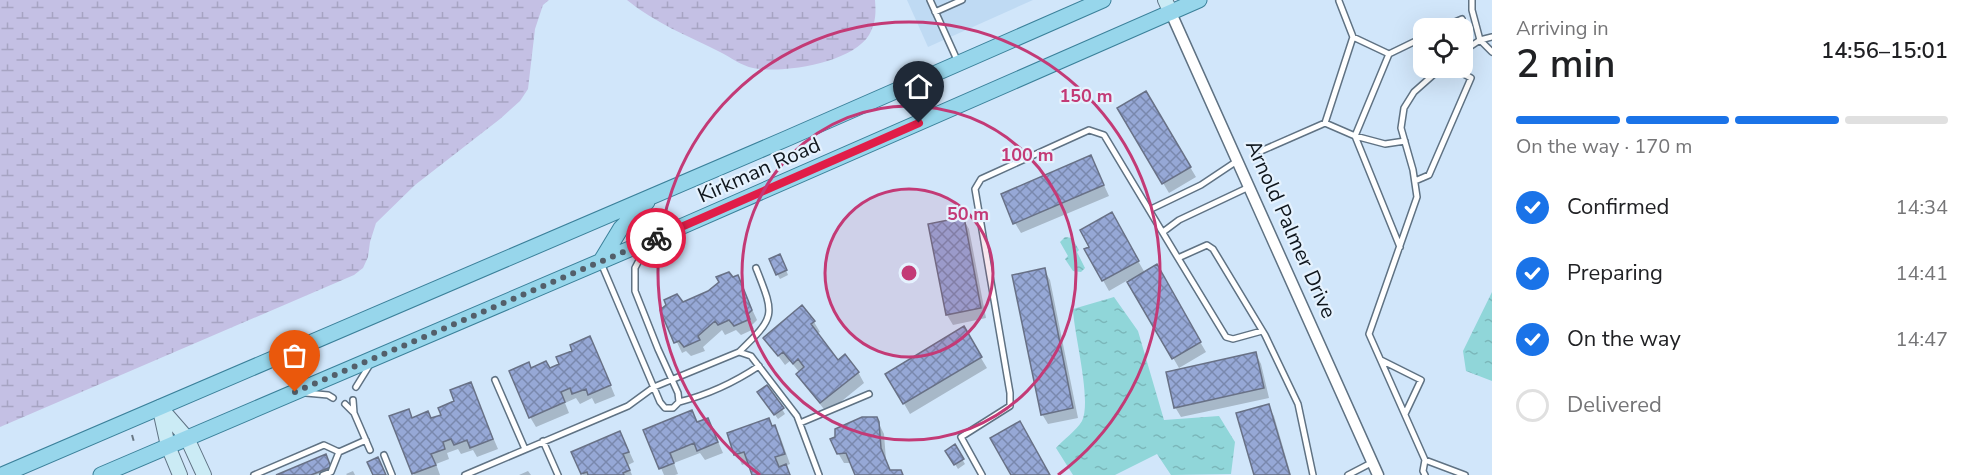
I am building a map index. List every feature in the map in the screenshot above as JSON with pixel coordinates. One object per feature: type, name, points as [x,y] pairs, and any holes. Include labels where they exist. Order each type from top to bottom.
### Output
[{"type":"main road","name":"Kirkman Road","points":[[2,475],[654,196],[1103,0]]},
{"type":"main road","name":"Kirkman Road","points":[[101,475],[653,239],[1168,6],[1199,0]]},
{"type":"main road","points":[[601,261],[621,228],[654,196]]},
{"type":"street","name":"Arnold Palmer Drive","points":[[1168,6],[1378,475]]},
{"type":"street","points":[[160,408],[187,438],[204,475]]},
{"type":"street","points":[[160,408],[168,446],[180,475]]},
{"type":"lane","points":[[930,0],[958,63]]},
{"type":"lane","points":[[935,12],[962,0]]},
{"type":"lane","points":[[1472,0],[1472,10],[1480,40],[1492,52]]},
{"type":"lane","points":[[1325,123],[1353,37],[1339,1]]},
{"type":"lane","points":[[1353,37],[1389,54]]},
{"type":"lane","points":[[1473,45],[1492,37]]},
{"type":"lane","points":[[1400,247],[1355,136],[1389,54],[1413,42]]},
{"type":"lane","points":[[1425,475],[1423,471],[1425,460],[1369,334],[1418,197],[1401,128],[1404,108],[1414,92],[1430,78]]},
{"type":"lane","points":[[1415,181],[1429,175],[1471,78]]},
{"type":"lane","points":[[1261,151],[1325,123],[1355,136],[1385,144],[1405,141]]},
{"type":"lane","points":[[982,475],[961,437],[1010,406],[1010,393],[975,189],[981,179],[1089,130],[1104,135],[1226,337],[1233,339],[1263,331]]},
{"type":"lane","points":[[1149,210],[1201,185],[1237,161]]},
{"type":"lane","points":[[1163,232],[1179,220],[1249,187]]},
{"type":"lane","points":[[653,239],[644,250],[635,268],[635,291],[678,393],[679,402]]},
{"type":"lane","points":[[1178,258],[1207,245],[1214,249],[1263,331],[1298,404],[1313,475]]},
{"type":"lane","points":[[601,261],[660,402],[665,408],[673,408],[679,402],[698,397],[725,385],[759,366]]},
{"type":"lane","points":[[465,475],[628,406],[654,387],[739,352],[763,329],[769,317],[769,300],[756,268]]},
{"type":"lane","points":[[739,352],[751,356],[797,416],[819,475]]},
{"type":"lane","points":[[356,387],[374,358]]},
{"type":"lane","points":[[1381,360],[1420,380],[1405,414]]},
{"type":"lane","points":[[495,380],[525,449]]},
{"type":"lane","points":[[295,392],[328,395],[333,398]]},
{"type":"lane","points":[[800,423],[869,394]]},
{"type":"lane","points":[[353,400],[354,413],[370,450]]},
{"type":"lane","points":[[345,404],[354,413]]},
{"type":"lane","points":[[323,475],[332,473],[339,452],[366,440]]},
{"type":"lane","points":[[543,441],[558,475]]},
{"type":"lane","points":[[254,475],[324,445],[339,452]]},
{"type":"lane","points":[[384,455],[392,475]]},
{"type":"lane","points":[[1425,460],[1465,475]]},
{"type":"lane","points":[[1348,475],[1373,462]]},
{"type":"path","points":[[132,435],[134,442]]},
{"type":"shaded area","points":[[907,0],[1033,0],[928,47]]},
{"type":"green space","points":[[0,0],[549,0],[543,5],[535,29],[528,89],[520,101],[415,185],[376,223],[368,257],[363,268],[354,275],[0,427]]},
{"type":"green space","points":[[627,0],[875,0],[875,14],[869,35],[848,53],[798,68],[766,69],[753,68],[740,63],[660,22]]},
{"type":"water","points":[[1065,237],[1072,238],[1079,250],[1077,252],[1085,268],[1081,272],[1073,271],[1065,259],[1068,256],[1060,242]]},
{"type":"water","points":[[1492,292],[1492,381],[1466,371],[1463,351]]},
{"type":"water","points":[[1114,297],[1138,331],[1164,420],[1219,416],[1235,442],[1231,474],[1171,475],[1157,454],[1115,475],[1073,475],[1056,448],[1079,425],[1085,411],[1084,383],[1073,309]]},
{"type":"building","points":[[1146,91],[1191,167],[1162,184],[1117,108]]},
{"type":"building","points":[[1091,155],[1104,185],[1013,224],[1001,194]]},
{"type":"building","points":[[1112,212],[1139,261],[1102,281],[1084,249],[1089,247],[1080,230]]},
{"type":"building","points":[[964,217],[981,308],[946,315],[928,224]]},
{"type":"building","points":[[780,254],[787,270],[776,275],[769,259]]},
{"type":"building","points":[[1157,264],[1201,342],[1172,359],[1127,282]]},
{"type":"building","points":[[1045,268],[1073,408],[1041,415],[1012,275]]},
{"type":"building","points":[[729,272],[733,277],[738,275],[752,310],[748,314],[750,319],[734,326],[729,320],[718,325],[715,321],[698,336],[700,340],[684,347],[679,341],[674,343],[660,310],[666,305],[664,300],[677,294],[683,302],[708,291],[719,282],[716,277]]},
{"type":"building","points":[[802,305],[815,321],[811,324],[838,360],[845,354],[859,372],[820,403],[796,374],[804,367],[798,359],[793,364],[783,352],[778,356],[763,338]]},
{"type":"building","points":[[964,326],[982,357],[903,404],[885,374]]},
{"type":"building","points":[[590,336],[611,385],[588,395],[586,389],[572,394],[570,388],[561,392],[565,402],[529,418],[509,371],[529,362],[531,368],[546,361],[550,368],[559,364],[556,357],[572,351],[570,345]]},
{"type":"building","points":[[1256,352],[1264,388],[1174,408],[1166,372]]},
{"type":"building","points":[[471,382],[493,439],[470,448],[467,440],[454,445],[451,439],[443,442],[445,449],[431,454],[436,465],[412,474],[389,416],[409,409],[412,418],[428,411],[431,418],[441,415],[438,408],[454,401],[450,390]]},
{"type":"building","points":[[767,385],[784,408],[774,415],[757,392]]},
{"type":"building","points":[[1269,404],[1290,475],[1254,475],[1236,413]]},
{"type":"building","points":[[692,410],[697,422],[708,418],[718,442],[697,451],[694,443],[670,453],[674,463],[659,469],[643,430]]},
{"type":"building","points":[[862,417],[877,417],[881,448],[890,470],[901,470],[903,475],[855,475],[846,453],[837,454],[830,439],[835,437],[835,429]]},
{"type":"building","points":[[769,418],[772,426],[775,425],[785,454],[775,457],[779,467],[786,464],[790,475],[752,475],[744,452],[734,455],[727,433]]},
{"type":"building","points":[[1020,421],[1050,475],[1011,475],[990,438]]},
{"type":"building","points":[[620,431],[629,452],[623,454],[630,470],[623,473],[624,475],[588,475],[587,472],[581,474],[571,452]]},
{"type":"building","points":[[955,444],[964,459],[954,465],[945,451]]},
{"type":"building","points":[[326,454],[331,467],[311,475],[276,475]]},
{"type":"building","points":[[378,457],[386,475],[373,475],[367,462]]},
{"type":"way so far","points":[[295,392],[656,238]]},
{"type":"route","points":[[656,238],[919,123]]}]
